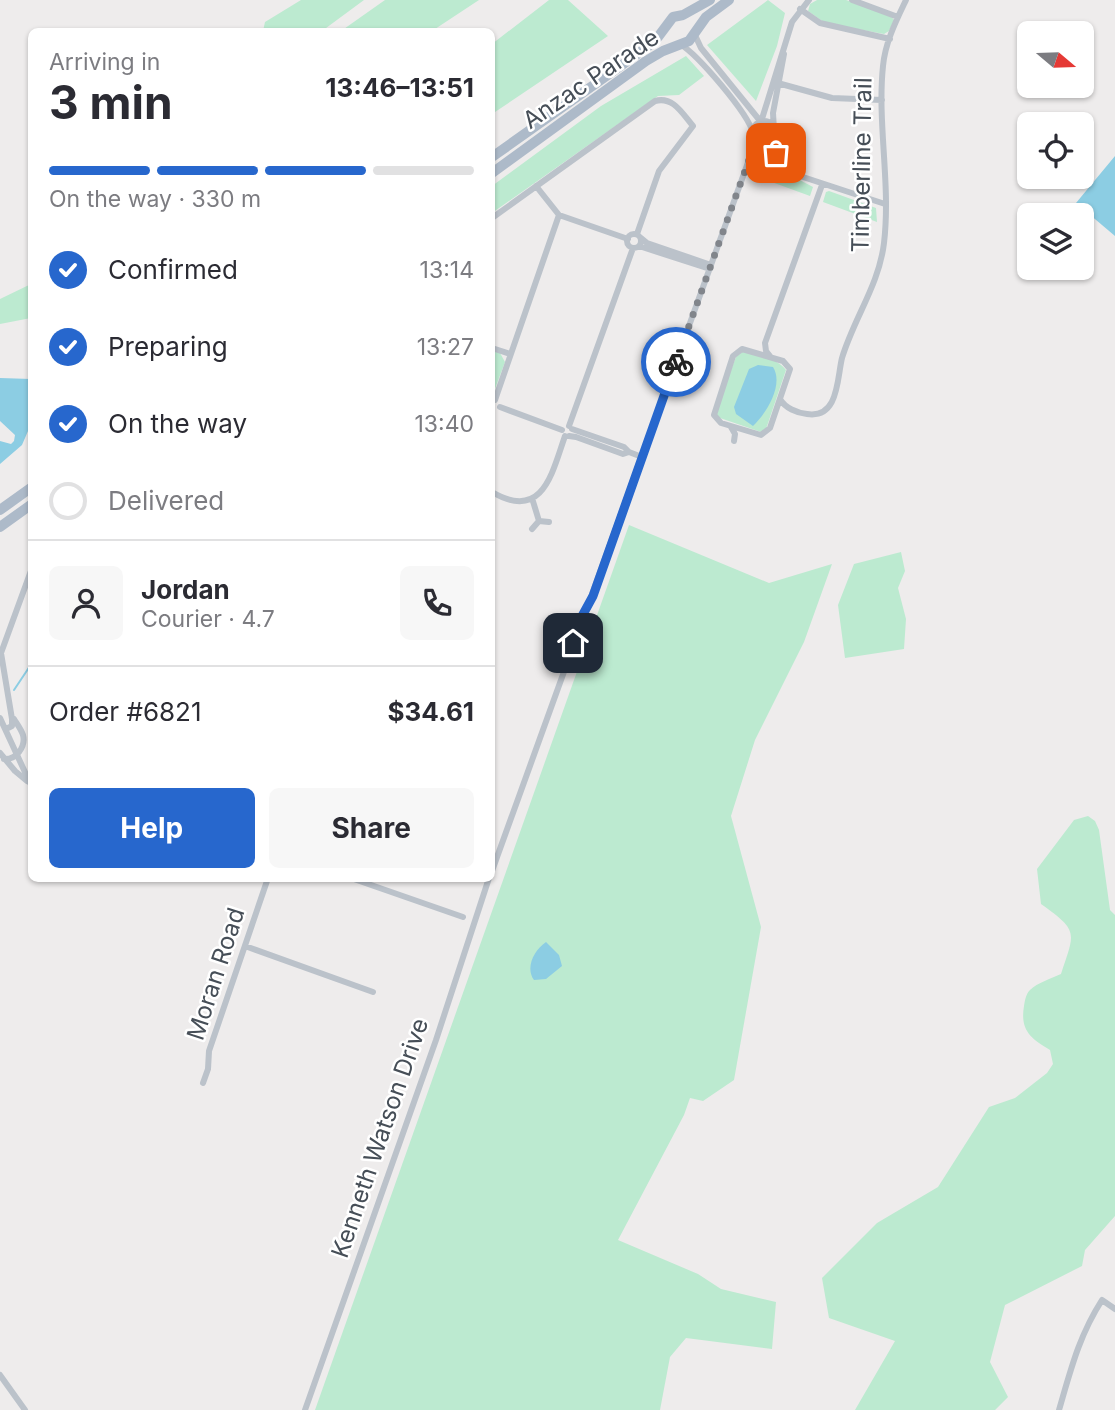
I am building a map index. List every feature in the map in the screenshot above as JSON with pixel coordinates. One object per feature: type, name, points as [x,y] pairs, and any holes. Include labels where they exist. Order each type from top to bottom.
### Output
[{"type":"main road","name":"Anzac Parade","points":[[694,33],[709,14],[729,0]]},
{"type":"main road","name":"Anzac Parade","points":[[683,15],[705,2]]},
{"type":"main road","points":[[683,15],[693,22],[694,33],[690,41],[680,44],[669,39],[666,25],[673,17],[683,15]]},
{"type":"main road","name":"Anzac Parade","points":[[495,155],[646,48],[666,25]]},
{"type":"main road","name":"Anzac Parade","points":[[495,171],[646,61],[680,44]]},
{"type":"main road","points":[[0,510],[28,490]]},
{"type":"main road","points":[[0,527],[28,507]]},
{"type":"street","points":[[776,153],[774,113],[777,82],[792,22],[809,0]]},
{"type":"street","points":[[852,0],[898,17]]},
{"type":"street","name":"Timberline Trail","points":[[776,413],[781,408],[788,408],[815,414],[829,407],[834,399],[846,347],[874,286],[884,244],[886,204],[883,64],[906,0]]},
{"type":"street","points":[[800,9],[820,23],[890,39]]},
{"type":"street","points":[[694,33],[701,48],[761,122],[769,123],[774,131]]},
{"type":"street","points":[[680,44],[737,105],[756,139],[776,153],[795,173],[822,185],[886,204]]},
{"type":"street","points":[[777,82],[832,98],[882,100]]},
{"type":"street","points":[[495,862],[581,618],[593,596],[750,157],[755,126],[761,122],[777,82]]},
{"type":"street","points":[[495,216],[655,101],[663,99],[671,102],[693,126],[662,164],[638,242],[548,485],[532,498],[516,501],[495,494]]},
{"type":"street","points":[[747,104],[761,108],[769,101]]},
{"type":"street","points":[[750,157],[763,143],[771,140],[774,131]]},
{"type":"street","points":[[753,351],[761,349],[765,344],[822,185]]},
{"type":"street","points":[[536,186],[559,215],[628,239],[628,244],[638,242],[710,267]]},
{"type":"street","points":[[495,395],[559,215]]},
{"type":"street","points":[[765,344],[766,352],[770,356]]},
{"type":"street","points":[[742,348],[753,351],[784,362],[790,369],[776,413],[766,433],[758,435],[716,420],[714,408],[734,353],[742,348]]},
{"type":"street","points":[[495,349],[510,354]]},
{"type":"street","points":[[780,399],[788,408]]},
{"type":"street","points":[[496,410],[625,448],[629,453],[642,457]]},
{"type":"street","points":[[729,425],[734,432],[734,441],[747,432]]},
{"type":"street","points":[[532,498],[539,521]]},
{"type":"street","points":[[539,521],[549,522]]},
{"type":"street","points":[[532,529],[539,521]]},
{"type":"street","points":[[6,729],[12,726],[1,653],[28,579]]},
{"type":"street","points":[[2,756],[10,760],[17,755],[23,738],[11,714]]},
{"type":"street","points":[[0,718],[28,778]]},
{"type":"street","points":[[2,756],[28,782]]},
{"type":"street","name":"Moran Road","points":[[203,1083],[208,1069],[209,1051],[267,882]]},
{"type":"street","points":[[372,882],[463,917]]},
{"type":"street","name":"Kenneth Watson Drive","points":[[305,1410],[436,1040],[488,882]]},
{"type":"street","points":[[245,946],[373,992]]},
{"type":"street","points":[[1059,1410],[1077,1345],[1089,1321],[1102,1300],[1115,1309]]},
{"type":"street","points":[[0,1375],[25,1410]]},
{"type":"green space","points":[[301,0],[364,0],[326,28],[264,28],[265,22]]},
{"type":"green space","points":[[385,0],[479,0],[437,28],[345,28]]},
{"type":"green space","points":[[549,0],[568,0],[608,36],[495,112],[495,42]]},
{"type":"green space","points":[[768,0],[785,13],[777,46],[756,101],[707,45]]},
{"type":"green space","points":[[817,0],[846,0],[890,15],[894,20],[889,31],[884,34],[825,23],[808,11],[810,4]]},
{"type":"green space","points":[[686,56],[704,76],[679,95],[658,96],[495,211],[495,184],[601,106]]},
{"type":"green space","points":[[764,147],[794,177],[813,187],[810,196],[752,175],[749,170],[760,148]]},
{"type":"green space","points":[[826,192],[876,208],[877,222],[823,202]]},
{"type":"green space","points":[[28,285],[28,319],[0,324],[0,299]]},
{"type":"green space","points":[[495,352],[500,353],[505,362],[495,389]]},
{"type":"green space","points":[[742,352],[772,360],[786,370],[766,429],[761,432],[717,417],[716,409],[736,357]]},
{"type":"green space","points":[[629,525],[769,583],[832,564],[804,642],[755,740],[731,816],[761,927],[734,1080],[703,1101],[690,1098],[684,1115],[618,1240],[698,1274],[721,1289],[776,1302],[772,1349],[686,1338],[670,1357],[660,1410],[315,1410]]},
{"type":"green space","points":[[901,552],[905,571],[898,588],[906,619],[904,649],[845,658],[838,605],[854,564]]},
{"type":"green space","points":[[1088,816],[1095,821],[1099,830],[1110,910],[1115,915],[1115,1216],[1085,1250],[1082,1266],[1005,1305],[990,1362],[1008,1397],[995,1410],[855,1410],[895,1341],[829,1318],[822,1278],[877,1223],[938,1187],[989,1107],[1015,1098],[1047,1073],[1053,1064],[1050,1050],[1032,1037],[1025,1027],[1024,1006],[1030,990],[1061,974],[1071,941],[1068,927],[1041,904],[1037,869],[1074,820]]},
{"type":"water","points":[[1115,156],[1115,236],[1094,218],[1094,203],[1076,203],[1088,189],[1094,189],[1094,181]]},
{"type":"water","points":[[758,365],[773,367],[776,382],[764,414],[753,426],[736,414],[734,407],[749,369]]},
{"type":"water","points":[[0,378],[28,379],[28,431],[22,445],[0,464],[0,441],[11,444],[15,435],[0,421]]},
{"type":"water","points":[[546,942],[559,955],[562,966],[546,979],[534,980],[530,970],[532,960]]},
{"type":"waterway","points":[[14,690],[28,669]]},
{"type":"way so far","points":[[676,362],[750,157],[763,143],[776,153]]},
{"type":"route","points":[[573,643],[581,618],[593,596],[676,362]]}]
